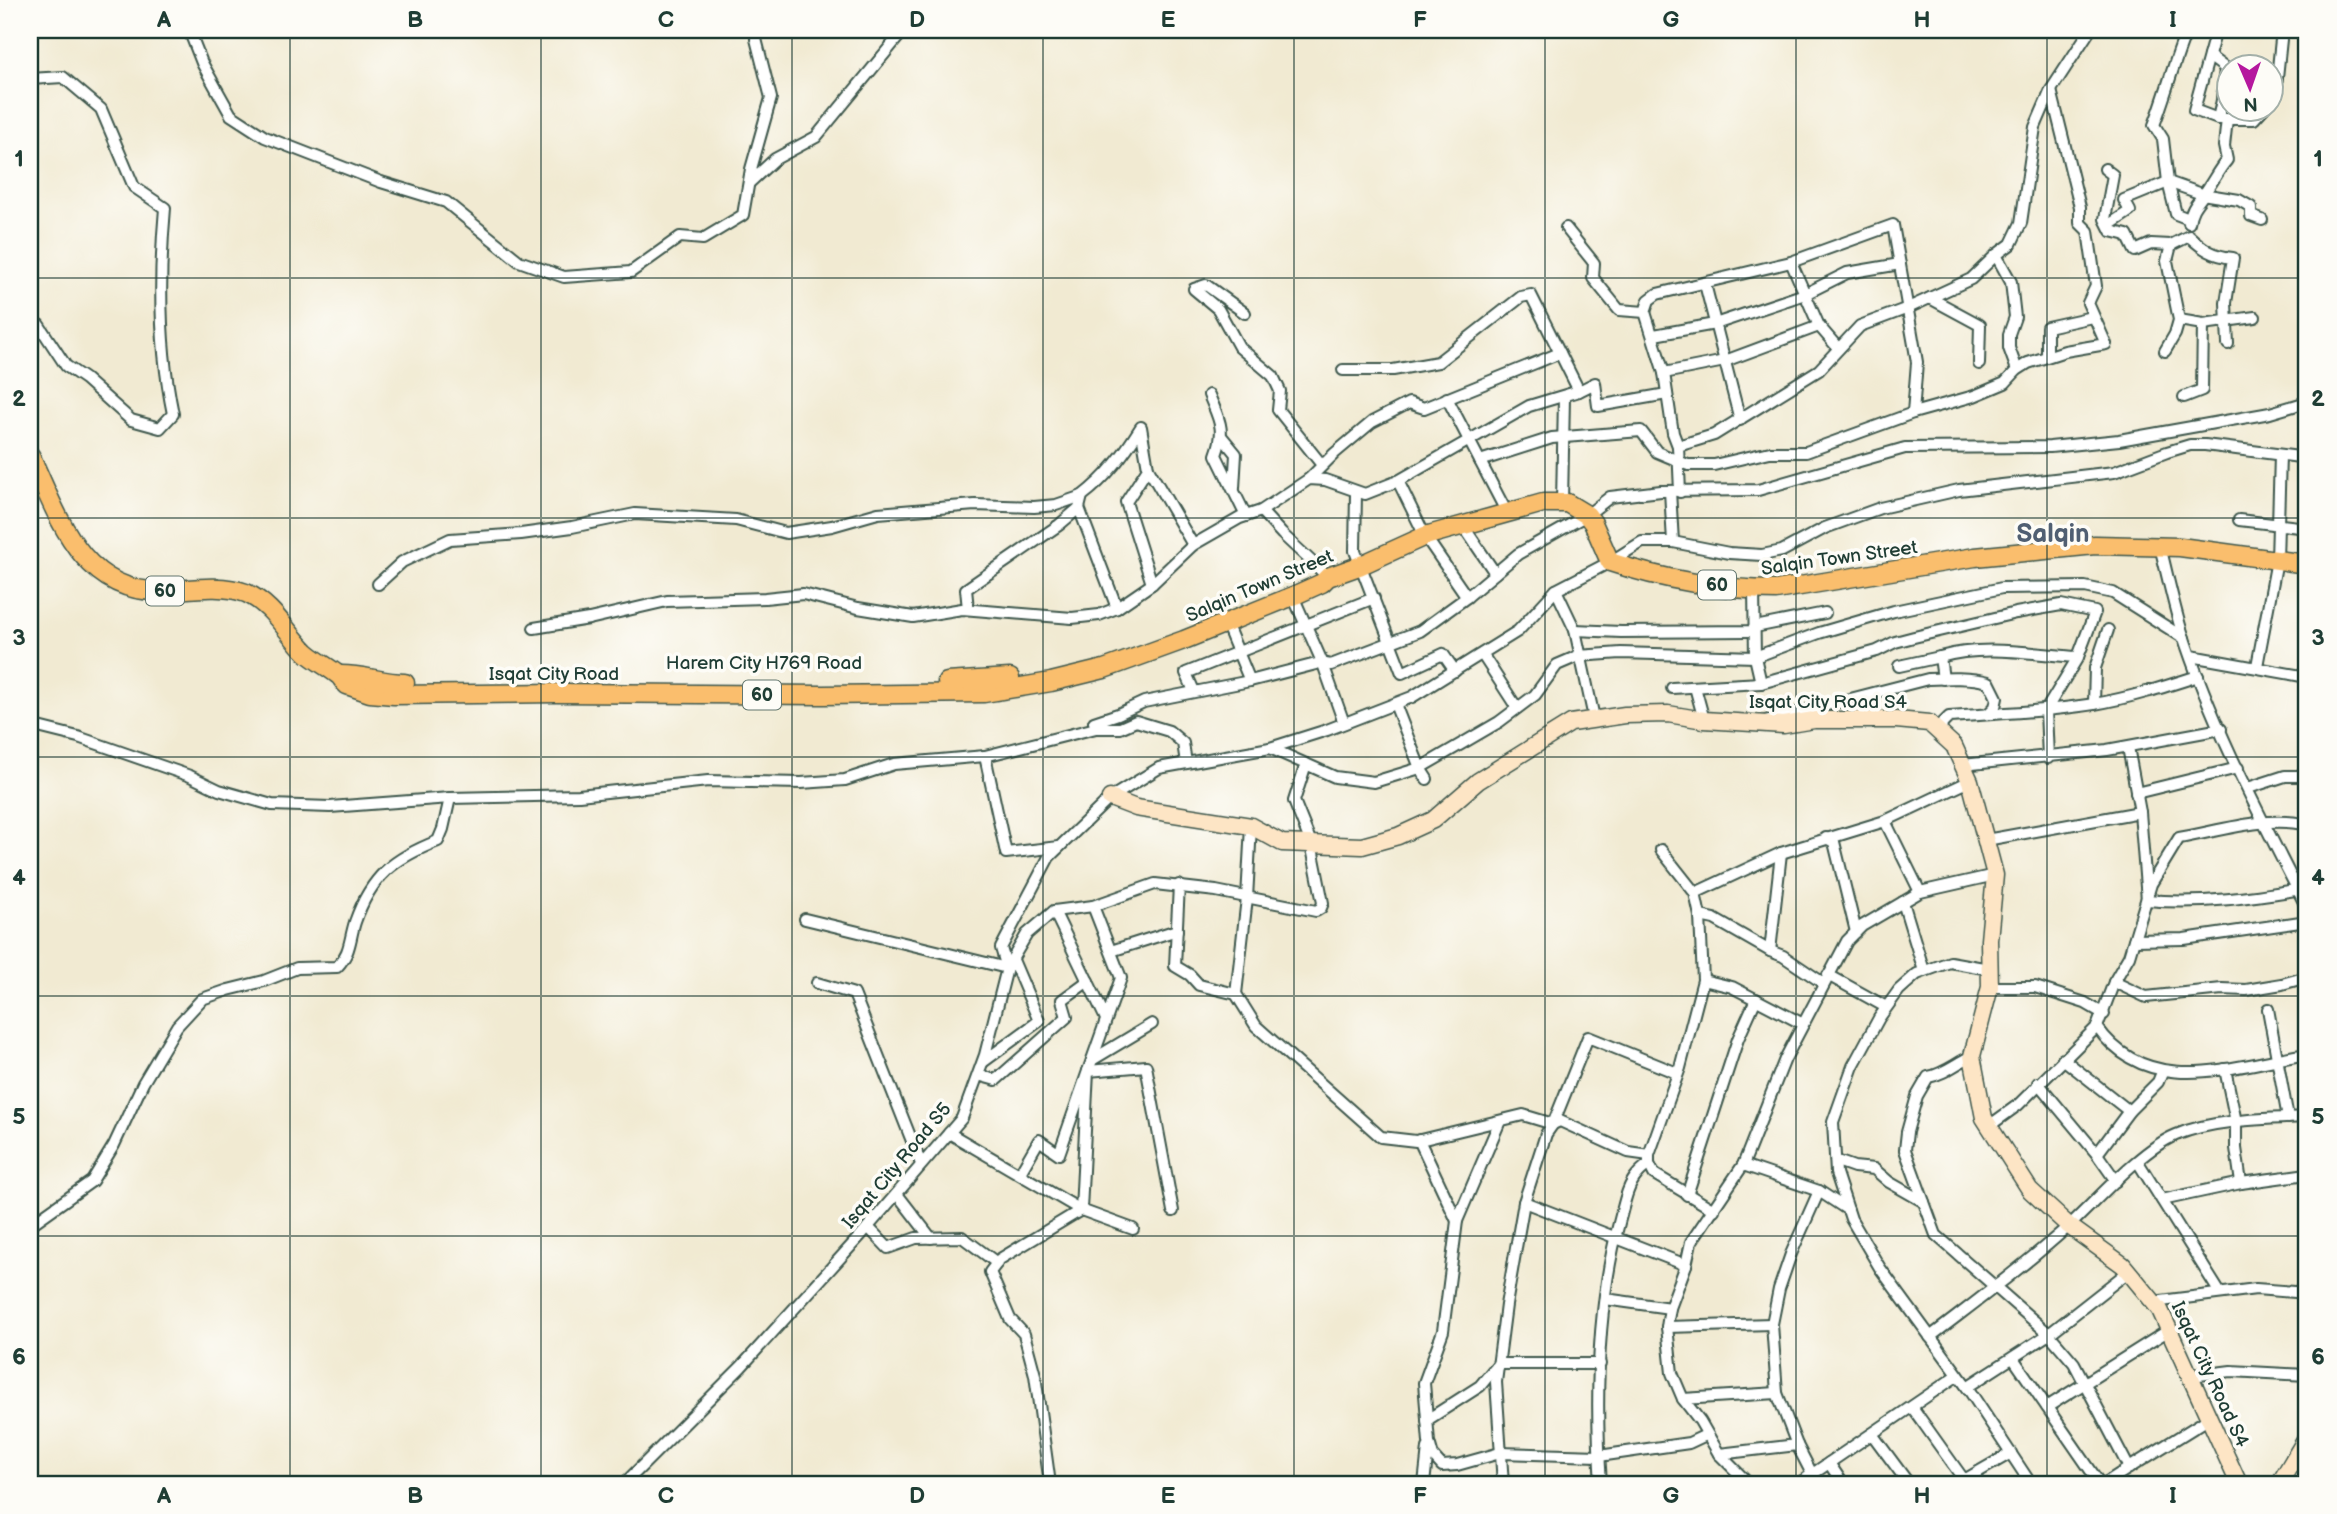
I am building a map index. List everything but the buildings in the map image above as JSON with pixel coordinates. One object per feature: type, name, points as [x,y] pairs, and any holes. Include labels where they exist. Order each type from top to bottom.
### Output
[{"type":"main road","name":"Harem City H769 Road","points":[[30,455],[70,541],[89,564],[127,586],[142,590],[224,589],[247,594],[266,606],[307,653],[340,675],[398,683],[915,684],[1020,678],[1099,664],[1184,640]]},
{"type":"main road","name":"Salqin Town Street","points":[[1184,640],[1293,596],[1322,583],[1328,577],[1425,536],[1543,503],[1563,503]]},
{"type":"main road","points":[[1563,503],[1587,515],[1610,562]]},
{"type":"main road","name":"Salqin Town Street","points":[[1610,562],[1639,572],[1754,590],[1776,590],[1975,557],[2095,545],[2180,547],[2307,564]]},
{"type":"street","points":[[189,30],[202,63],[231,116],[265,137],[381,182],[446,202],[519,261],[564,277],[631,272],[680,237],[703,239],[743,215],[771,98],[756,39],[758,30]]},
{"type":"street","points":[[750,182],[775,159],[816,137],[904,30]]},
{"type":"street","points":[[1678,446],[1714,435],[1740,420],[1819,370],[1860,326],[1908,308],[1971,279],[2011,244],[2021,223],[2035,127],[2051,90],[2090,30]]},
{"type":"street","points":[[2186,30],[2154,125],[2163,139],[2168,182],[2176,214],[2189,219]]},
{"type":"street","points":[[2214,116],[2194,110],[2216,30]]},
{"type":"street","points":[[2280,52],[2282,30]]},
{"type":"street","points":[[2209,56],[2214,60]]},
{"type":"street","points":[[30,79],[63,77],[101,109],[135,187],[165,208],[160,264],[168,388],[173,414],[159,428],[131,420],[85,379],[66,366],[39,325],[30,321]]},
{"type":"street","points":[[1480,461],[1564,436],[1641,431],[1657,452],[1688,465],[1714,465],[1770,452],[1806,452],[1913,413],[1974,396],[2005,383],[2017,369],[2047,356],[2106,344],[2088,303],[2096,286],[2088,231],[2080,223],[2080,207],[2051,90]]},
{"type":"street","points":[[2222,122],[2227,160],[2214,174],[2207,190],[2198,198],[2189,219],[2189,236],[2204,250],[2217,256],[2233,258],[2226,303],[2228,344]]},
{"type":"street","points":[[2105,169],[2113,175],[2105,219],[2111,231],[2127,235],[2135,251],[2151,244],[2171,245],[2189,236]]},
{"type":"street","points":[[2109,225],[2130,211],[2124,200],[2168,182],[2202,194],[2239,200],[2251,207],[2251,216],[2262,220]]},
{"type":"street","points":[[1673,542],[1678,446],[1673,433],[1664,373],[1646,313],[1649,300],[1657,294],[1791,262],[1893,225],[1917,362],[1913,413]]},
{"type":"street","points":[[1566,228],[1594,263],[1593,278],[1619,310],[1646,313]]},
{"type":"street","points":[[2165,351],[2175,334],[2179,320],[2167,261],[2171,245]]},
{"type":"street","points":[[1996,255],[2011,282],[2015,317],[2009,334],[2009,348],[2017,369]]},
{"type":"street","points":[[1791,262],[1819,326],[1838,348]]},
{"type":"street","points":[[1654,335],[1715,324],[1805,294],[1847,273],[1900,264]]},
{"type":"street","points":[[1705,284],[1740,420]]},
{"type":"street","points":[[1245,313],[1206,285],[1194,289],[1218,309],[1239,347],[1273,376],[1280,391],[1278,410],[1322,465]]},
{"type":"street","points":[[1343,370],[1393,370],[1438,362],[1521,297],[1531,295],[1579,391]]},
{"type":"street","points":[[1930,298],[1980,325],[1979,364]]},
{"type":"street","points":[[2047,356],[2047,327],[2092,317]]},
{"type":"street","points":[[2179,320],[2203,324],[2255,317]]},
{"type":"street","points":[[2185,397],[2202,390],[2203,324]]},
{"type":"street","points":[[1664,373],[1724,361],[1819,326]]},
{"type":"street","points":[[534,628],[589,619],[667,601],[803,594],[858,608],[913,617],[968,610],[1072,618],[1100,615],[1117,608],[1152,584],[1193,545],[1261,510],[1309,479],[1372,422],[1409,403],[1424,408],[1560,353]]},
{"type":"street","points":[[1309,479],[1325,481],[1365,494],[1398,481],[1529,406],[1564,397],[1595,383],[1598,406],[1667,394]]},
{"type":"street","points":[[1209,395],[1220,423],[1222,437],[1216,455],[1246,516]]},
{"type":"street","points":[[1563,503],[1564,397]]},
{"type":"street","points":[[1447,398],[1507,513]]},
{"type":"street","points":[[1096,728],[1094,722],[1144,702],[1250,681],[1320,663],[1331,665],[1427,627],[1518,554],[1587,515],[1609,497],[1758,490],[1905,448],[2050,447],[2119,440],[2270,413],[2307,402]]},
{"type":"street","points":[[378,584],[402,562],[450,539],[559,529],[635,514],[736,520],[786,533],[832,526],[878,513],[975,505],[1034,508],[1056,505],[1082,496],[1098,484],[1121,458],[1141,427],[1148,468],[1193,545]]},
{"type":"street","points":[[1222,437],[1236,454],[1234,491]]},
{"type":"street","name":"Isqat City Road S5","points":[[624,1484],[741,1367],[962,1118],[983,1062],[1010,964],[1001,948],[1049,857],[1110,798],[1159,768],[1270,748],[1412,697],[1518,631],[1556,590],[1642,542],[1673,542],[1729,553],[1762,555],[1782,551],[1825,528],[1880,508],[1959,490],[2114,472],[2190,445],[2205,444],[2307,458]]},
{"type":"street","points":[[2257,666],[2277,560],[2280,455]]},
{"type":"street","points":[[1148,468],[1126,502],[1152,584]]},
{"type":"street","points":[[1398,481],[1425,536],[1467,597]]},
{"type":"street","points":[[1356,493],[1355,551],[1402,673],[1443,654],[1455,671]]},
{"type":"street","points":[[968,610],[966,589],[1059,526],[1079,508],[1082,496]]},
{"type":"street","points":[[1079,508],[1117,608]]},
{"type":"street","points":[[1261,510],[1282,534],[1328,577]]},
{"type":"street","points":[[2239,520],[2307,528]]},
{"type":"street","points":[[1464,527],[1495,573]]},
{"type":"street","points":[[2160,546],[2184,638],[2198,676],[2263,822],[2302,889],[2307,908]]},
{"type":"street","points":[[1270,748],[1335,777],[1374,782],[1420,768],[1499,722],[1535,695],[1557,665],[1580,655],[1621,653],[1755,657],[1819,633],[1894,611],[2002,588],[2055,587],[2113,593],[2184,638]]},
{"type":"street","points":[[1556,590],[1575,629],[1594,718]]},
{"type":"street","points":[[1754,590],[1755,657],[1761,683]]},
{"type":"street","points":[[1293,596],[1323,664],[1344,723]]},
{"type":"street","points":[[1194,691],[1186,673],[1374,598]]},
{"type":"street","points":[[1672,688],[1761,683],[1864,655],[1895,642],[2061,605],[2095,612],[2078,657],[2046,710],[2048,758]]},
{"type":"street","points":[[1575,629],[1621,632],[1752,631],[1755,627],[1825,613]]},
{"type":"street","points":[[1226,623],[1250,681]]},
{"type":"street","points":[[2094,704],[2095,668],[2108,630]]},
{"type":"street","points":[[1621,632],[1621,653]]},
{"type":"street","points":[[1899,666],[1954,653],[1985,650],[2078,657]]},
{"type":"street","points":[[1482,654],[1517,708]]},
{"type":"street","points":[[2190,656],[2307,677]]},
{"type":"street","points":[[1940,657],[1943,678]]},
{"type":"street","points":[[1941,732],[1942,724],[1949,717],[2094,704],[2156,690],[2198,676]]},
{"type":"street","points":[[1763,722],[1928,679],[1943,678],[1989,682],[1997,698],[1995,707],[1988,713]]},
{"type":"street","points":[[1695,687],[1704,720]]},
{"type":"street","points":[[1395,704],[1420,768],[1427,779]]},
{"type":"street","name":"Isqat City Road S4","points":[[1110,798],[1136,808],[1251,826],[1282,843],[1362,845],[1398,836],[1433,820],[1478,781],[1571,723],[1594,718],[1668,714],[1704,720],[1784,725],[1814,720],[1896,720],[1929,723],[1954,746],[1970,781],[1995,875],[1989,940],[1990,987],[1972,1056],[1984,1118],[2031,1190],[2069,1226],[2123,1265],[2160,1310],[2239,1484]]},
{"type":"street","points":[[30,725],[78,737],[190,776],[219,790],[272,804],[330,807],[450,798],[579,795],[708,781],[801,783],[845,780],[894,764],[985,756],[1096,728],[1120,728],[1136,721],[1168,731],[1183,743],[1186,763]]},
{"type":"street","points":[[1963,765],[2048,758],[2221,730]]},
{"type":"street","points":[[2127,747],[2140,813],[2147,900]]},
{"type":"street","points":[[985,756],[1006,853],[1059,848]]},
{"type":"street","points":[[1010,964],[1027,934],[1054,911],[1093,906],[1156,884],[1179,885],[1297,909],[1316,911],[1321,908],[1323,903],[1311,844],[1294,801],[1306,764]]},
{"type":"street","points":[[2136,793],[2238,768]]},
{"type":"street","points":[[2248,788],[2285,776],[2307,776]]},
{"type":"street","points":[[1695,893],[1781,853],[1885,821],[1970,781]]},
{"type":"street","points":[[30,1231],[33,1223],[92,1181],[114,1145],[143,1083],[177,1026],[202,999],[264,981],[297,968],[337,967],[347,956],[355,922],[383,871],[412,851],[438,841],[450,798]]},
{"type":"street","points":[[1986,840],[2140,813]]},
{"type":"street","points":[[1989,1126],[2018,1105],[2097,1027],[2114,982],[2129,957],[2151,884],[2179,838],[2263,822],[2287,820],[2307,825]]},
{"type":"street","points":[[1885,821],[1920,892]]},
{"type":"street","points":[[1251,826],[1247,898],[1236,993],[1256,1026],[1381,1137],[1419,1140],[1523,1115],[1553,1124],[1560,1121],[1649,1160],[1654,1174],[1714,1210]]},
{"type":"street","points":[[1826,838],[1834,842],[1856,932]]},
{"type":"street","points":[[1601,1484],[1601,1321],[1616,1236],[1626,1197],[1636,1175],[1649,1160],[1703,980],[1700,916],[1695,893],[1661,850]]},
{"type":"street","points":[[1770,951],[1781,853]]},
{"type":"street","points":[[1749,1484],[1719,1454],[1700,1421],[1683,1399],[1672,1373],[1667,1326],[1691,1242],[1743,1165],[1785,1059],[1847,941],[1856,932],[1920,892],[1995,875]]},
{"type":"street","points":[[1179,885],[1175,966],[1190,975],[1199,985],[1236,993]]},
{"type":"street","points":[[2147,900],[2177,903],[2302,889]]},
{"type":"street","points":[[1903,902],[1924,971]]},
{"type":"street","points":[[1020,1173],[1039,1140],[1059,1154],[1121,978],[1093,906]]},
{"type":"street","points":[[1054,911],[1106,1019]]},
{"type":"street","points":[[1700,916],[1714,919],[1770,951],[1886,1007]]},
{"type":"street","points":[[805,919],[1010,964]]},
{"type":"street","points":[[2134,940],[2183,939],[2307,921]]},
{"type":"street","points":[[1111,951],[1177,930]]},
{"type":"street","points":[[1989,969],[1950,962],[1924,971],[1899,990],[1886,1007],[1853,1066],[1833,1122],[1836,1172],[1848,1210],[1880,1268],[1967,1387],[2031,1484]]},
{"type":"street","points":[[983,1062],[1039,1021],[1010,964]]},
{"type":"street","points":[[2114,982],[2146,997],[2208,990],[2246,990],[2307,977]]},
{"type":"street","points":[[1703,980],[1732,987],[1803,1024]]},
{"type":"street","points":[[978,1075],[996,1080],[1067,1017],[1062,1000],[1088,981]]},
{"type":"street","points":[[817,983],[855,995],[921,1164]]},
{"type":"street","points":[[1990,987],[2035,987],[2085,1003],[2104,1014]]},
{"type":"street","points":[[1687,1195],[1738,1039],[1756,999]]},
{"type":"street","points":[[2268,1009],[2287,1118]]},
{"type":"street","points":[[1090,1065],[1152,1024]]},
{"type":"street","points":[[2097,1027],[2104,1037],[2141,1065],[2162,1072],[2225,1069],[2307,1054]]},
{"type":"street","points":[[1503,1484],[1496,1382],[1498,1364],[1524,1202],[1546,1134],[1553,1124],[1588,1037],[1677,1073]]},
{"type":"street","points":[[1972,1056],[1957,1062],[1942,1075],[1928,1077],[1917,1096],[1907,1132],[1905,1150],[1936,1235],[2049,1334],[2074,1363],[2129,1468]]},
{"type":"street","points":[[2063,1059],[2129,1111]]},
{"type":"street","points":[[1081,1210],[1090,1065]]},
{"type":"street","points":[[1090,1065],[1146,1066],[1173,1211]]},
{"type":"street","points":[[2225,1069],[2236,1122],[2236,1148],[2241,1183]]},
{"type":"street","points":[[2097,1154],[2129,1111],[2158,1082],[2162,1072]]},
{"type":"street","points":[[2038,1083],[2116,1181]]},
{"type":"street","points":[[1930,1337],[2069,1226],[2157,1146],[2179,1134],[2236,1122],[2307,1117]]},
{"type":"street","points":[[1500,1121],[1457,1221],[1443,1331],[1424,1383],[1429,1442],[1433,1456],[1442,1466],[1457,1465],[1500,1453],[1599,1455],[1689,1443],[1706,1434]]},
{"type":"street","points":[[948,1133],[1081,1210],[1133,1228]]},
{"type":"street","points":[[1419,1140],[1457,1221]]},
{"type":"street","points":[[1837,1161],[1854,1167],[1874,1168],[1889,1182],[1924,1202]]},
{"type":"street","points":[[2137,1163],[2220,1293]]},
{"type":"street","points":[[1743,1165],[1819,1191],[1848,1210]]},
{"type":"street","points":[[2162,1200],[2241,1183],[2307,1174]]},
{"type":"street","points":[[1812,1474],[1797,1445],[1777,1393],[1772,1324],[1779,1289],[1791,1254],[1819,1191]]},
{"type":"street","points":[[897,1194],[931,1238]]},
{"type":"street","points":[[1524,1202],[1686,1265]]},
{"type":"street","points":[[1050,1484],[1035,1375],[1024,1334],[1010,1319],[990,1272],[997,1263],[1081,1210]]},
{"type":"street","points":[[868,1227],[888,1248],[916,1238],[962,1237],[997,1263]]},
{"type":"street","points":[[1967,1387],[2049,1334],[2129,1272]]},
{"type":"street","points":[[2153,1302],[2256,1289],[2307,1293]]},
{"type":"street","points":[[1605,1299],[1670,1308]]},
{"type":"street","points":[[1667,1326],[1772,1324]]},
{"type":"street","points":[[2047,1407],[2169,1330]]},
{"type":"street","points":[[2013,1358],[2102,1484],[2208,1419]]},
{"type":"street","points":[[1427,1420],[1480,1386],[1498,1364]]},
{"type":"street","points":[[1498,1364],[1600,1364]]},
{"type":"street","points":[[2191,1376],[2231,1371],[2307,1375]]},
{"type":"street","points":[[1798,1484],[1958,1375]]},
{"type":"street","points":[[1683,1399],[1777,1393]]},
{"type":"street","points":[[1912,1406],[1960,1482],[2011,1453]]},
{"type":"street","points":[[1872,1434],[1909,1484]]},
{"type":"street","points":[[2279,1484],[2307,1437]]},
{"type":"street","points":[[1424,1484],[1429,1442]]},
{"type":"street","points":[[1719,1454],[1797,1445]]},
{"type":"street","points":[[1829,1463],[1843,1484]]},
{"type":"district","name":"Salqin","points":[[2053,533]]}]
